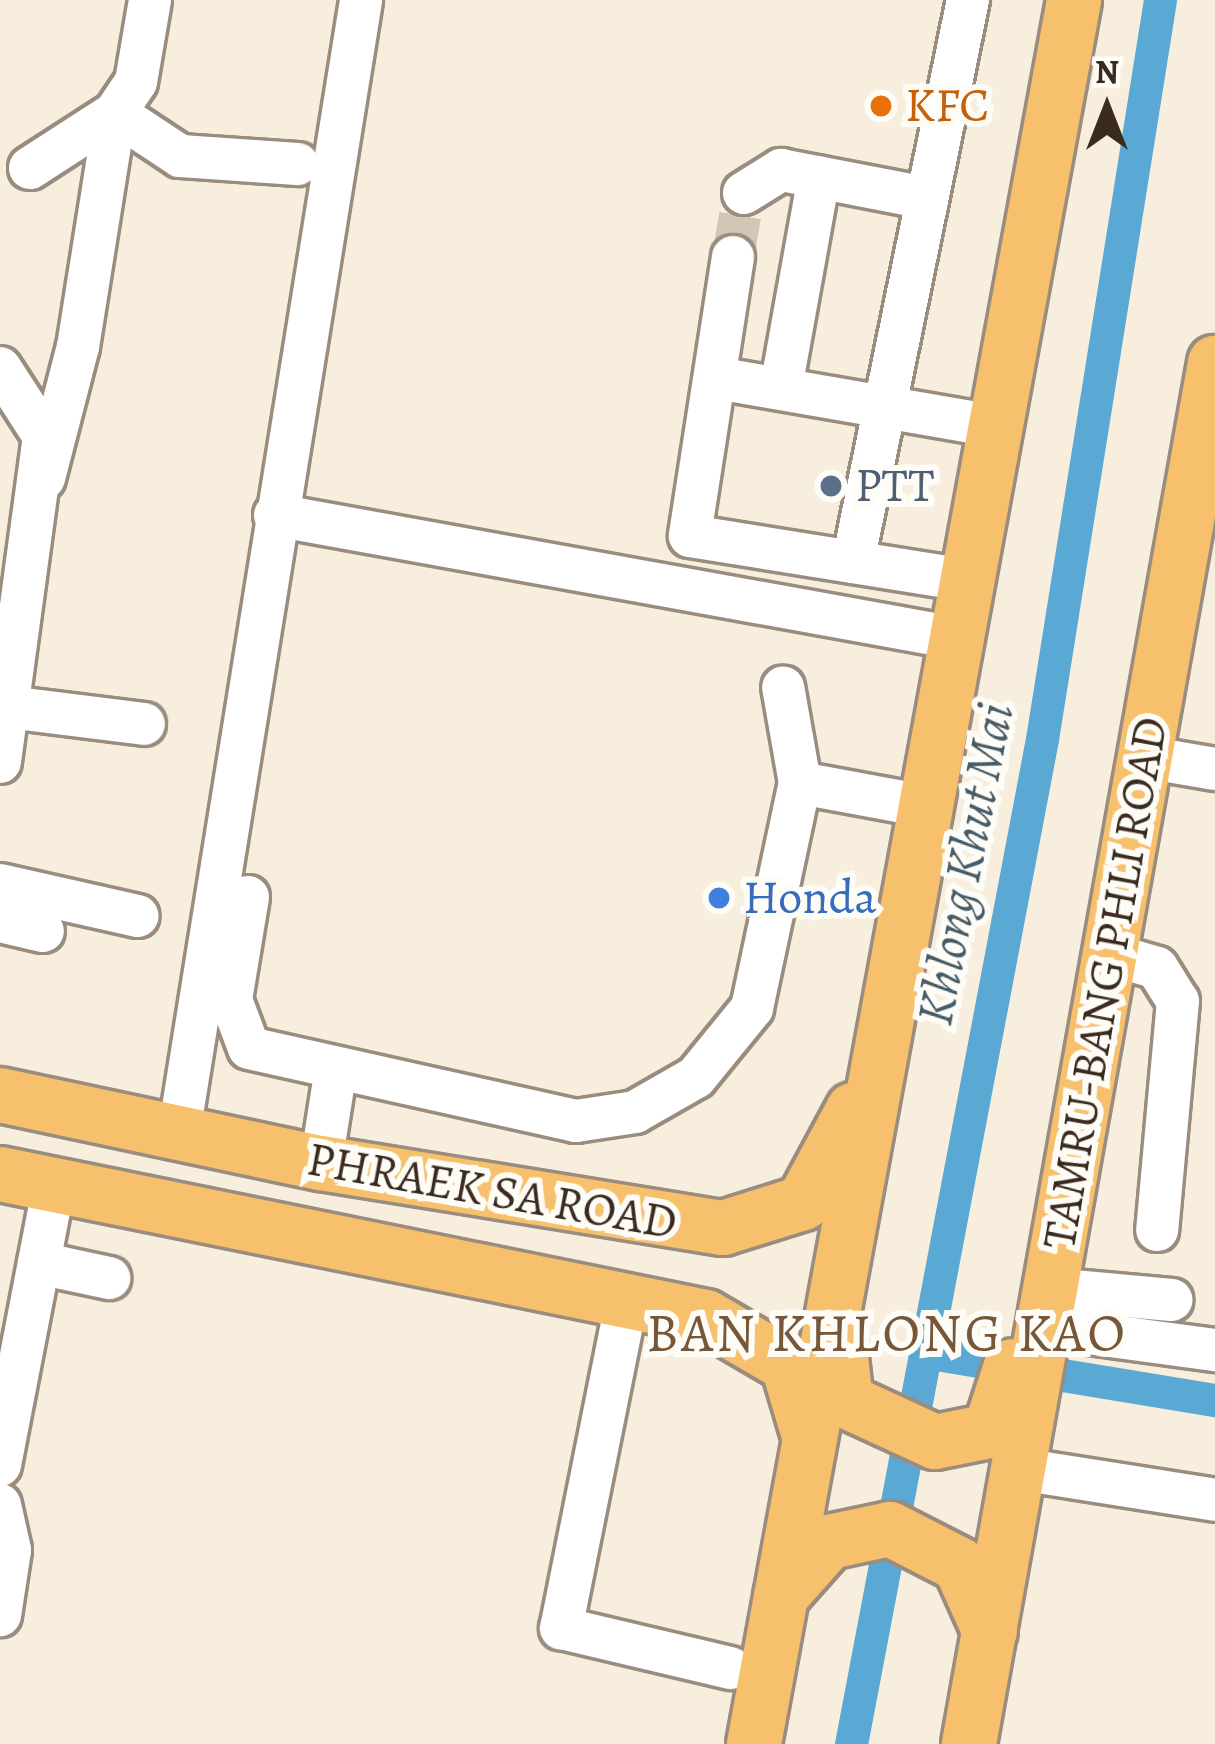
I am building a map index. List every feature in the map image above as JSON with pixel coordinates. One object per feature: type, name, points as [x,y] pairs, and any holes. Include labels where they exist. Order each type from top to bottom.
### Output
[{"type":"main road","points":[[754,1744],[961,639],[1074,0]]},
{"type":"main road","name":"TAMRU-BANG PHLI ROAD","points":[[969,1744],[1020,1469],[1017,1403],[1071,1175],[1145,757],[1202,518],[1215,363]]},
{"type":"main road","points":[[900,966],[835,1364],[855,1408],[902,1433],[964,1444],[990,1431],[1017,1403]]},
{"type":"main road","name":"PHRAEK SA ROAD","points":[[0,1095],[321,1163],[698,1226],[750,1227],[803,1203],[886,1041]]},
{"type":"main road","name":"PHRAEK SA ROAD","points":[[0,1174],[652,1304],[743,1331],[788,1365],[809,1443]]},
{"type":"main road","points":[[652,1304],[698,1226]]},
{"type":"main road","points":[[781,1596],[829,1542],[890,1529],[944,1552],[981,1596],[990,1632]]},
{"type":"street","points":[[30,168],[115,112],[136,82],[150,0]]},
{"type":"street","points":[[178,1133],[361,0]]},
{"type":"street","points":[[853,562],[921,197],[968,0]]},
{"type":"street","points":[[115,112],[180,156],[298,164]]},
{"type":"street","points":[[0,762],[44,478],[78,347],[115,112]]},
{"type":"street","points":[[744,193],[782,170],[921,197]]},
{"type":"street","points":[[781,388],[820,177]]},
{"type":"street","points":[[684,589],[734,257]]},
{"type":"street","points":[[0,368],[34,407],[44,478]]},
{"type":"street","points":[[716,378],[999,427]]},
{"type":"street","points":[[275,515],[961,639]]},
{"type":"street","points":[[690,536],[971,581]]},
{"type":"street","points":[[248,897],[231,1000],[236,1037],[336,1068],[591,1123],[676,1091],[752,1008],[800,783],[783,687]]},
{"type":"street","points":[[8,707],[144,724]]},
{"type":"street","points":[[1145,757],[1215,769]]},
{"type":"street","points":[[800,783],[929,807]]},
{"type":"street","points":[[0,885],[138,916]]},
{"type":"street","points":[[0,921],[43,931]]},
{"type":"street","points":[[1110,954],[1157,968],[1178,1001],[1157,1230]]},
{"type":"street","points":[[321,1163],[336,1068]]},
{"type":"street","points":[[0,1465],[54,1184]]},
{"type":"street","points":[[39,1263],[109,1278]]},
{"type":"street","points":[[1038,1324],[1172,1300]]},
{"type":"street","points":[[652,1304],[561,1628],[730,1668]]},
{"type":"street","points":[[1038,1324],[1215,1350]]},
{"type":"street","points":[[1020,1469],[1215,1500]]},
{"type":"street","points":[[0,1505],[10,1550],[0,1615]]},
{"type":"waterway","name":"Khlong Khut Mai","points":[[851,1744],[1042,739],[1160,0]]},
{"type":"waterway","points":[[930,1353],[1215,1400]]},
{"type":"tunnel","points":[[733,257],[744,193]]},
{"type":"place","name":"KFC","points":[[881,106]]},
{"type":"place","name":"PTT","points":[[831,486]]},
{"type":"place","name":"Honda","points":[[719,898]]},
{"type":"district","name":"BAN KHLONG KAO","points":[[887,1333]]}]
